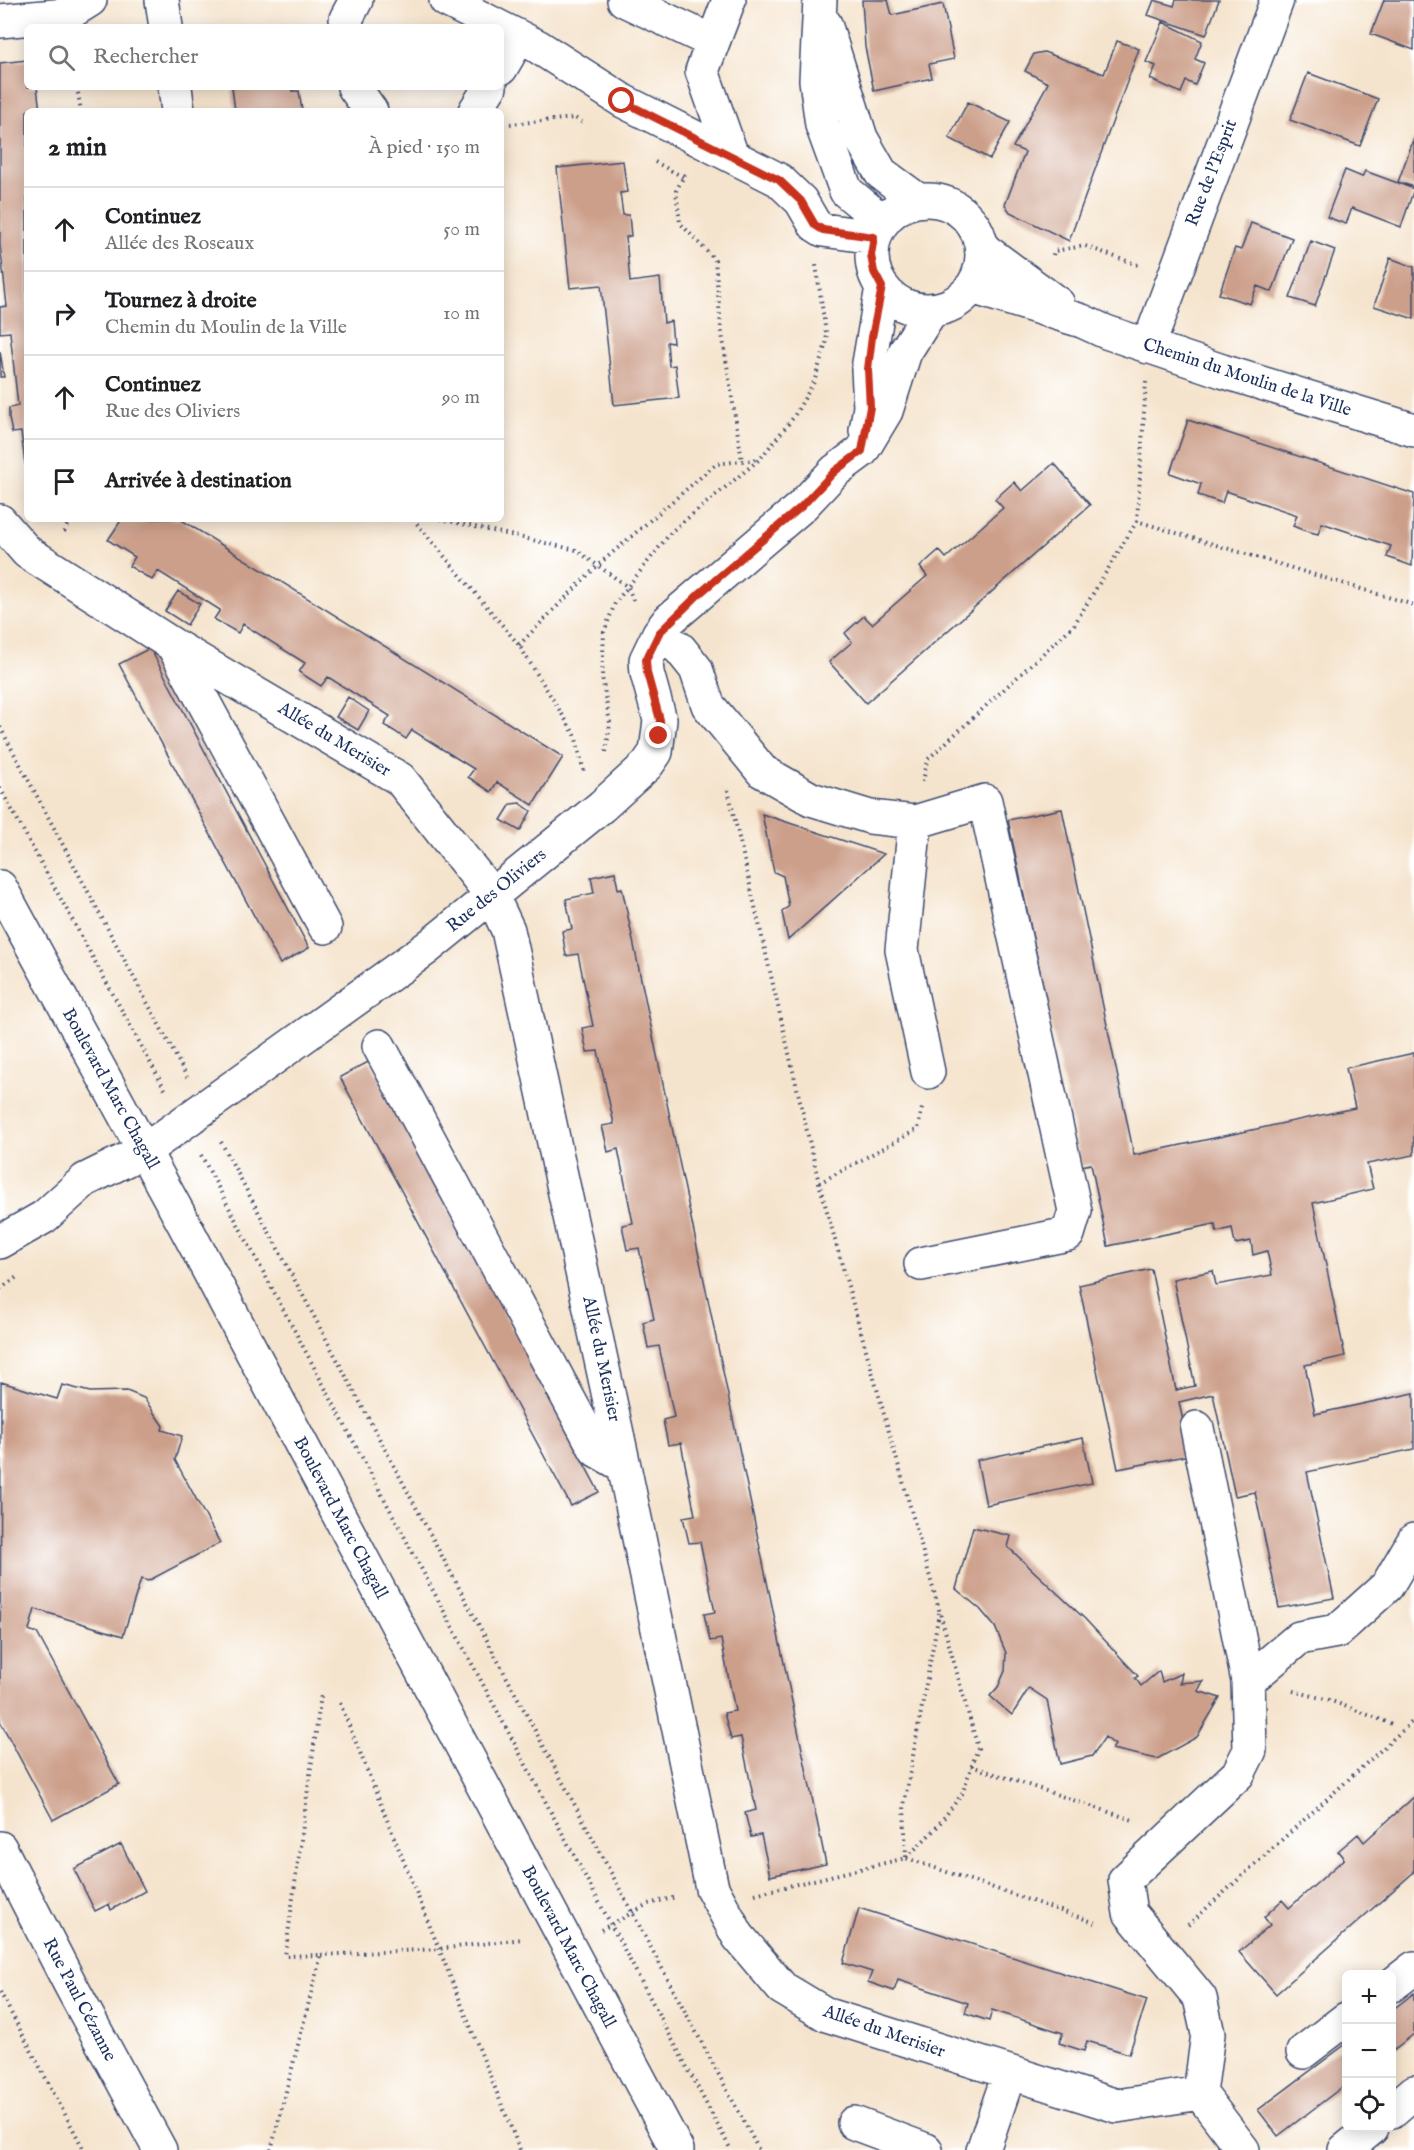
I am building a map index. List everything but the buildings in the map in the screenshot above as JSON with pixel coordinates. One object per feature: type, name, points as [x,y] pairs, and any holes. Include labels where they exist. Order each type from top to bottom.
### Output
[{"type":"street","points":[[0,21],[66,15],[90,0]]},
{"type":"street","points":[[162,0],[166,24]]},
{"type":"street","points":[[347,24],[346,19],[356,0]]},
{"type":"street","points":[[446,0],[493,24]]},
{"type":"street","points":[[624,0],[713,42]]},
{"type":"street","points":[[729,0],[702,71],[732,156]]},
{"type":"street","name":"Rue de l'Esprit","points":[[1148,347],[1277,0]]},
{"type":"street","points":[[820,5],[861,138],[881,173],[918,200]]},
{"type":"street","points":[[820,5],[816,80],[822,125],[846,191],[878,229]]},
{"type":"street","points":[[504,50],[507,31],[622,101],[779,180],[801,201],[815,225],[823,230],[878,229]]},
{"type":"street","points":[[175,90],[178,108]]},
{"type":"street","points":[[356,90],[369,108]]},
{"type":"street","points":[[477,108],[488,90]]},
{"type":"street","points":[[918,200],[936,200],[953,205],[967,216],[977,230],[982,248],[982,261],[972,287],[954,303],[931,310],[912,309],[895,301],[882,287],[872,263],[878,229],[892,211],[918,200]]},
{"type":"street","name":"Chemin du Moulin de la Ville","points":[[982,248],[1082,321]]},
{"type":"street","points":[[862,451],[870,407],[868,369],[882,287]]},
{"type":"street","name":"Chemin du Moulin de la Ville","points":[[972,287],[1082,321],[1148,347],[1414,430]]},
{"type":"street","name":"Rue des Oliviers","points":[[0,1242],[44,1217],[85,1180],[144,1151],[427,948],[602,806],[647,765],[656,752],[660,720],[647,673],[646,660],[659,633],[691,600],[801,507],[835,471],[862,451],[886,411],[905,352],[931,310]]},
{"type":"street","name":"Allée du Merisier","points":[[0,521],[27,552],[173,645],[400,779],[491,894],[508,930],[710,1877],[719,1902],[738,1936],[782,1988],[827,2015],[1009,2074],[1117,2106],[1200,2093]]},
{"type":"street","points":[[659,633],[680,649],[696,669],[708,705],[762,771],[811,800],[870,817],[915,822],[985,801],[1075,1211],[1068,1234],[921,1264]]},
{"type":"street","points":[[173,645],[325,927]]},
{"type":"street","points":[[915,822],[902,950],[928,1072]]},
{"type":"street","name":"Boulevard Marc Chagall","points":[[0,887],[144,1151],[677,2150]]},
{"type":"street","points":[[379,1046],[596,1450],[624,1466]]},
{"type":"street","points":[[1197,1428],[1248,1680],[1250,1750],[1238,1774],[1125,1880],[1130,1913],[1200,1998],[1208,2034],[1200,2093],[1243,2150]]},
{"type":"street","points":[[1248,1680],[1299,1638],[1337,1631],[1387,1586],[1414,1540]]},
{"type":"street","name":"Rue Paul Cézanne","points":[[0,1848],[70,1984],[160,2150]]},
{"type":"street","points":[[1396,1982],[1414,1968]]},
{"type":"street","points":[[1303,2052],[1342,2023]]},
{"type":"street","points":[[983,2150],[1009,2074]]},
{"type":"street","points":[[1396,2108],[1414,2092]]},
{"type":"street","points":[[854,2123],[926,2150]]},
{"type":"path","points":[[78,90],[80,108]]},
{"type":"path","points":[[504,125],[574,118],[594,129]]},
{"type":"path","points":[[702,141],[676,191],[680,223],[715,260],[721,327],[742,461]]},
{"type":"path","points":[[653,161],[683,177]]},
{"type":"path","points":[[1021,277],[1045,275],[1054,251],[1085,246],[1173,278]]},
{"type":"path","points":[[915,822],[927,760],[1074,625],[1137,521],[1148,347]]},
{"type":"path","points":[[519,645],[598,565],[716,464],[760,459]]},
{"type":"path","points":[[1137,521],[1414,605]]},
{"type":"path","points":[[416,522],[519,645],[575,735],[586,781]]},
{"type":"path","points":[[453,522],[576,550],[628,587]]},
{"type":"path","points":[[0,727],[194,1116],[611,1925],[731,2150]]},
{"type":"path","points":[[719,1902],[906,1858],[936,1828],[962,1794],[978,1748],[819,1183],[727,786]]},
{"type":"path","points":[[0,788],[194,1116],[482,1626],[759,2150]]},
{"type":"path","points":[[819,1183],[918,1129],[928,1072]]},
{"type":"path","points":[[906,1858],[903,1805],[939,1612]]},
{"type":"path","points":[[1248,1680],[1329,1700],[1392,1724]]},
{"type":"path","points":[[321,1695],[285,1956],[439,1949],[529,1938]]},
{"type":"path","points":[[340,1703],[520,2150]]},
{"type":"path","points":[[1161,1949],[1414,1720]]},
{"type":"path","points":[[971,1766],[1175,1834]]},
{"type":"path","points":[[906,1858],[1100,1924],[1130,1913]]},
{"type":"path","points":[[568,1946],[648,1904],[671,1898]]},
{"type":"path","points":[[271,2150],[321,1955]]},
{"type":"path","points":[[0,1992],[84,2150]]},
{"type":"route","points":[[622,101],[779,180],[801,201],[815,225],[823,230],[874,237],[871,255],[874,272],[882,287],[868,369],[870,407],[862,451],[835,471],[801,507],[669,620],[659,633],[646,660],[647,673],[660,720],[659,736]]}]
